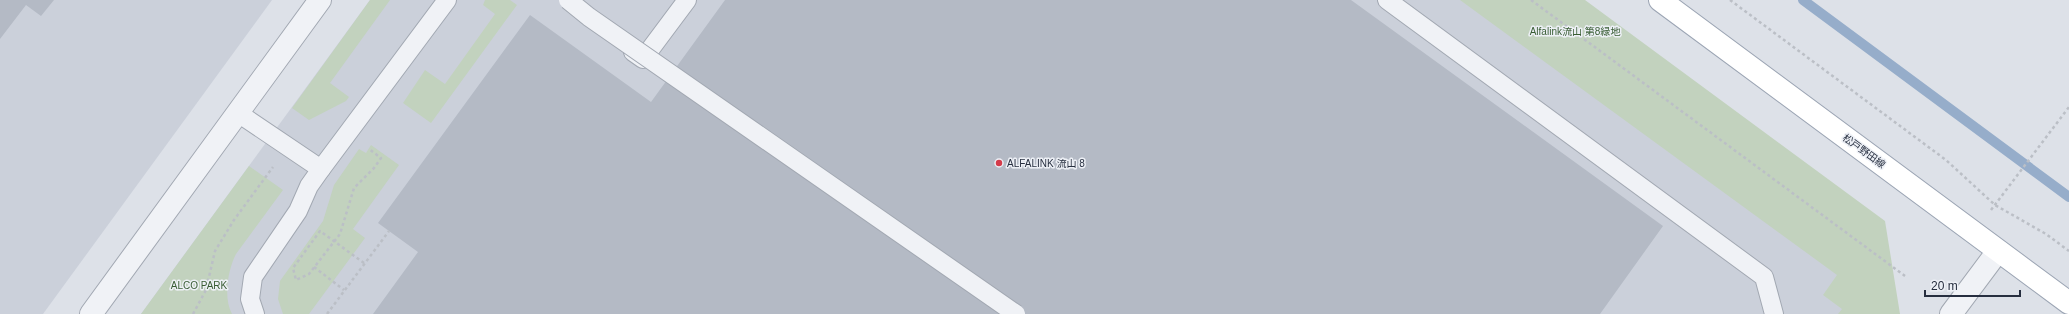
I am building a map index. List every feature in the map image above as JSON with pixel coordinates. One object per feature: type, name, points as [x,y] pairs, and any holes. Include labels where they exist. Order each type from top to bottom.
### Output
[{"type":"main road","name":"松戸野田線","points":[[1660,0],[2069,302]]},
{"type":"street","points":[[91,314],[320,0]]},
{"type":"street","points":[[1951,314],[1998,251]]},
{"type":"lane","points":[[255,314],[250,299],[254,277],[298,211],[309,186],[448,0]]},
{"type":"lane","points":[[559,0],[643,59],[687,0]]},
{"type":"lane","points":[[568,0],[589,17],[1016,314]]},
{"type":"lane","points":[[1387,0],[1764,277],[1774,314]]},
{"type":"lane","points":[[238,113],[288,145],[321,169]]},
{"type":"path","points":[[1531,0],[1905,276]]},
{"type":"path","points":[[1730,0],[1946,160],[1996,205],[2046,234],[2069,251]]},
{"type":"path","points":[[1996,205],[2069,107]]},
{"type":"path","points":[[347,134],[381,158],[374,168],[354,188],[346,209],[344,224],[334,242],[309,274],[296,280],[293,268],[320,232],[334,242],[364,263]]},
{"type":"path","points":[[193,314],[206,290],[215,251],[234,220],[288,145]]},
{"type":"path","points":[[327,314],[388,231]]},
{"type":"path","points":[[314,267],[344,290]]},
{"type":"shaded area","points":[[0,0],[272,0],[43,314],[0,314]]},
{"type":"shaded area","name":"ALFALINK 流山 8","points":[[370,0],[1481,0],[1900,314],[141,314]]},
{"type":"green space","points":[[370,0],[390,0],[330,83],[349,97],[346,101],[309,120],[292,108]]},
{"type":"green space","points":[[485,0],[510,0],[517,5],[431,123],[403,103],[425,70],[445,84],[495,14],[483,5]]},
{"type":"green space","name":"Alfalink流山 第8緑地","points":[[1460,0],[1585,0],[1885,221],[1900,314],[1838,314],[1842,309],[1823,295],[1837,275]]},
{"type":"green space","points":[[371,145],[399,165],[353,229],[365,238],[309,314],[283,314],[278,299],[280,281],[323,221],[334,185],[359,149],[366,153]]},
{"type":"green space","name":"ALCO PARK","points":[[249,166],[283,190],[233,260],[227,292],[229,307],[232,314],[141,314]]},
{"type":"building","points":[[0,0],[54,0],[41,16],[26,5],[0,39]]},
{"type":"building","name":"ALFALINK 流山 8","points":[[725,0],[1351,0],[1663,226],[1600,314],[373,314],[418,252],[378,223],[530,15],[651,102]]},
{"type":"waterway","points":[[1803,0],[2069,197]]},
{"type":"place","name":"ALFALINK 流山 8","points":[[999,163]]}]
